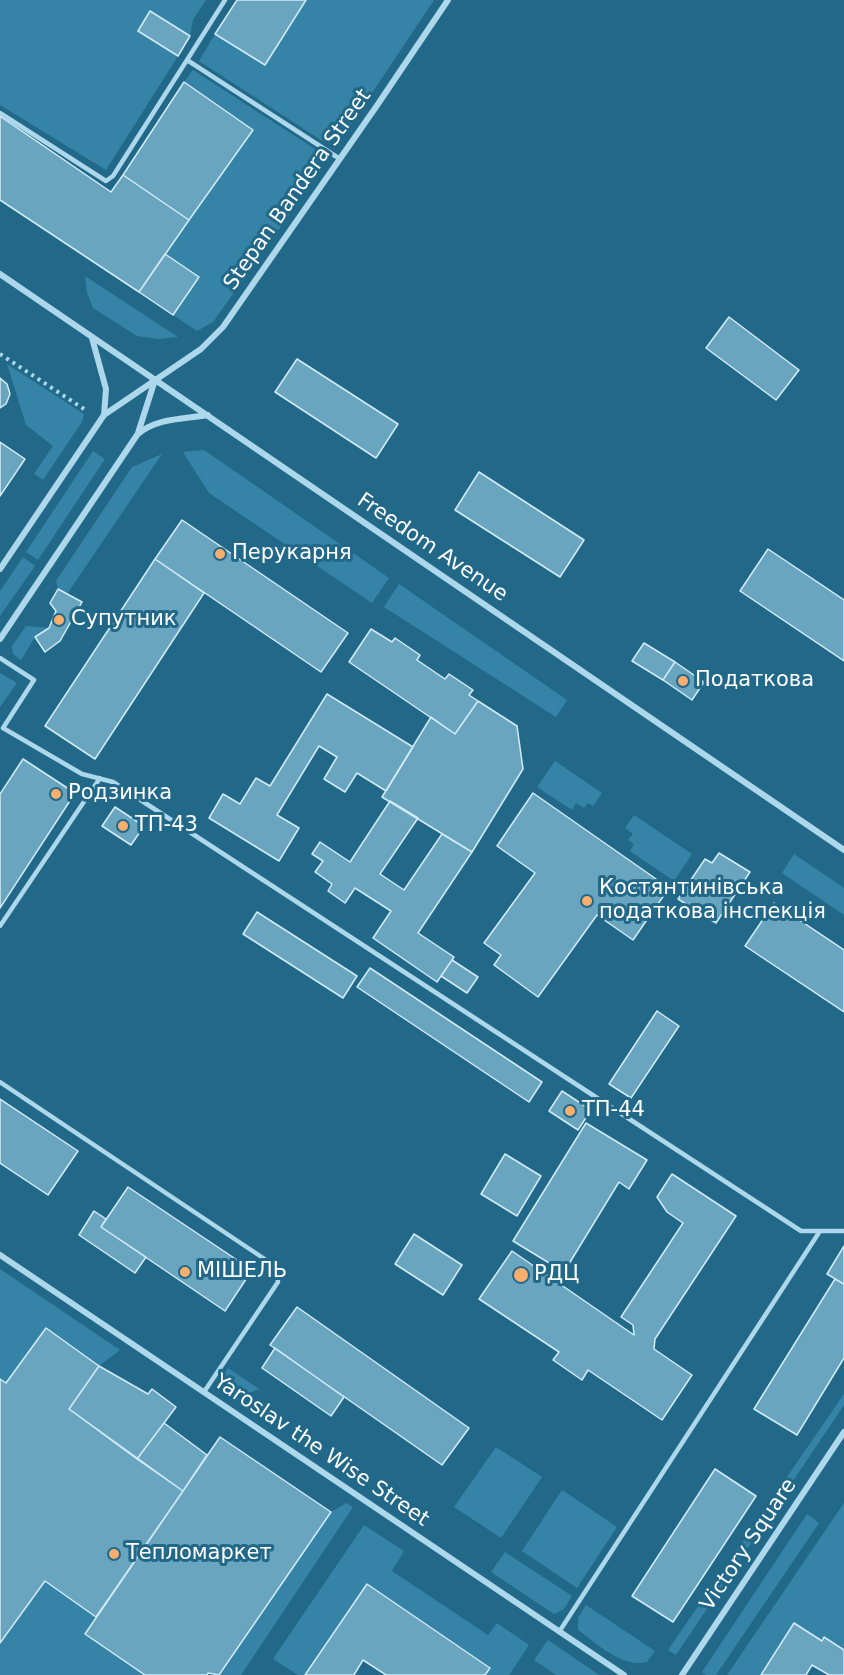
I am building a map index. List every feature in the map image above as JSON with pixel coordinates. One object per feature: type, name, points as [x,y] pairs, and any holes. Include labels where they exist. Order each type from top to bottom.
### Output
[{"type":"street","name":"Stepan Bandera Street","points":[[104,415],[201,349],[223,327],[448,0]]},
{"type":"street","name":"Freedom Avenue","points":[[0,274],[844,850]]},
{"type":"street","points":[[0,569],[104,415],[106,389],[92,338]]},
{"type":"street","points":[[137,435],[155,380]]},
{"type":"street","points":[[0,639],[3,631],[137,435],[153,425],[209,415]]},
{"type":"street","name":"Yaroslav the Wise Street","points":[[0,1254],[624,1675]]},
{"type":"street","name":"Victory Square","points":[[682,1675],[844,1432]]},
{"type":"lane","points":[[0,113],[106,181],[113,176],[225,0]]},
{"type":"lane","points":[[188,60],[340,159]]},
{"type":"lane","points":[[0,658],[34,680],[3,728],[82,774],[113,782],[801,1231],[844,1231]]},
{"type":"lane","points":[[0,926],[100,778]]},
{"type":"lane","points":[[0,1082],[272,1264],[278,1274],[278,1282],[204,1392]]},
{"type":"lane","points":[[559,1632],[820,1231]]},
{"type":"path","points":[[0,354],[84,409]]},
{"type":"shaded area","points":[[0,0],[206,0],[193,20],[190,36],[151,11],[138,31],[178,56],[106,170],[0,105]]},
{"type":"shaded area","points":[[306,0],[434,0],[336,147],[321,140],[199,61],[215,34]]},
{"type":"shaded area","points":[[193,70],[315,149],[322,169],[213,322],[197,331],[173,315],[198,277],[165,254],[184,82]]},
{"type":"shaded area","points":[[85,276],[178,337],[159,339],[137,336],[93,308],[87,293]]},
{"type":"shaded area","points":[[7,364],[84,414],[82,422],[43,480],[34,474],[53,446],[26,425]]},
{"type":"shaded area","points":[[204,450],[389,578],[372,603],[209,493],[183,452]]},
{"type":"shaded area","points":[[93,451],[105,459],[38,560],[26,552]]},
{"type":"shaded area","points":[[162,454],[67,594],[58,589],[56,581],[132,467]]},
{"type":"shaded area","points":[[23,557],[35,566],[0,616],[0,591]]},
{"type":"shaded area","points":[[399,584],[567,700],[556,717],[384,607]]},
{"type":"shaded area","points":[[26,626],[49,628],[35,637],[21,660],[13,654],[12,646]]},
{"type":"shaded area","points":[[0,673],[17,683],[0,707]]},
{"type":"shaded area","points":[[555,761],[602,793],[593,806],[588,803],[584,808],[576,803],[572,810],[537,787]]},
{"type":"shaded area","points":[[634,815],[692,854],[674,881],[630,851],[634,844],[628,840],[633,834],[625,828]]},
{"type":"shaded area","points":[[794,854],[844,888],[844,915],[782,873]]},
{"type":"shaded area","points":[[0,1269],[120,1350],[99,1366],[6,1383],[0,1379]]},
{"type":"shaded area","points":[[228,1368],[259,1389],[236,1399],[224,1391],[224,1374]]},
{"type":"shaded area","points":[[844,1394],[844,1405],[676,1655],[668,1650]]},
{"type":"shaded area","points":[[496,1447],[542,1477],[501,1538],[454,1507]]},
{"type":"shaded area","points":[[562,1490],[617,1527],[577,1588],[522,1551]]},
{"type":"shaded area","points":[[346,1503],[353,1507],[241,1675],[219,1675],[331,1512]]},
{"type":"shaded area","points":[[844,1503],[844,1650],[825,1637],[822,1641],[794,1623],[761,1675],[727,1675]]},
{"type":"shaded area","points":[[807,1514],[819,1523],[716,1675],[706,1675],[702,1672]]},
{"type":"shaded area","points":[[364,1525],[404,1551],[392,1571],[488,1635],[497,1623],[529,1645],[509,1675],[485,1675],[490,1667],[368,1584],[305,1675],[298,1675],[273,1659]]},
{"type":"shaded area","points":[[505,1552],[572,1596],[564,1609],[554,1614],[491,1572]]},
{"type":"shaded area","points":[[45,1581],[96,1617],[85,1634],[145,1675],[0,1675],[0,1643]]},
{"type":"shaded area","points":[[586,1605],[655,1651],[647,1662],[628,1662],[610,1654],[578,1630],[578,1618]]},
{"type":"shaded area","points":[[548,1640],[599,1675],[556,1675],[534,1660]]},
{"type":"building","points":[[237,0],[306,0],[265,65],[215,34]]},
{"type":"building","points":[[150,11],[190,36],[178,56],[138,31]]},
{"type":"building","points":[[184,82],[253,130],[189,220],[123,175]]},
{"type":"building","points":[[0,116],[111,192],[123,175],[189,220],[139,292],[0,200]]},
{"type":"building","points":[[165,254],[199,277],[173,315],[139,292]]},
{"type":"building","points":[[729,317],[799,370],[776,400],[706,348]]},
{"type":"building","points":[[297,359],[398,424],[376,458],[275,392]]},
{"type":"building","points":[[0,378],[7,384],[10,394],[6,404],[0,408]]},
{"type":"building","points":[[0,442],[25,459],[0,496]]},
{"type":"building","points":[[479,472],[584,540],[560,577],[455,510]]},
{"type":"building","points":[[182,520],[348,633],[321,672],[155,559]]},
{"type":"building","points":[[768,549],[844,600],[844,661],[740,591]]},
{"type":"building","points":[[155,559],[204,593],[95,759],[45,726]]},
{"type":"building","points":[[58,589],[82,602],[60,641],[45,652],[35,637],[49,628],[56,611],[50,603]]},
{"type":"building","points":[[371,629],[392,642],[395,638],[420,655],[417,660],[445,679],[449,674],[473,690],[469,695],[478,701],[455,734],[349,662]]},
{"type":"building","points":[[644,643],[675,662],[663,680],[632,661]]},
{"type":"building","points":[[675,662],[704,682],[692,700],[663,680]]},
{"type":"building","points":[[327,694],[413,747],[386,791],[357,773],[345,792],[324,779],[337,757],[319,746],[277,815],[299,828],[279,861],[209,818],[223,794],[240,804],[256,778],[270,786]]},
{"type":"building","points":[[478,701],[517,726],[523,769],[472,852],[382,797],[431,717],[455,734]]},
{"type":"building","points":[[23,759],[75,793],[0,908],[0,794]]},
{"type":"building","name":"Костянтинівська податкова інспекція","points":[[533,793],[669,888],[633,940],[597,915],[538,997],[494,965],[501,955],[484,943],[535,873],[497,846]]},
{"type":"building","points":[[390,801],[418,818],[380,874],[404,890],[442,834],[472,852],[418,933],[454,957],[437,982],[373,938],[391,911],[355,888],[345,903],[328,891],[332,884],[315,872],[323,861],[312,854],[320,842],[350,862]]},
{"type":"building","name":"ТП-43","points":[[115,807],[144,826],[131,845],[102,826]]},
{"type":"building","points":[[719,853],[750,872],[716,923],[678,899],[705,859],[712,863]]},
{"type":"building","points":[[774,903],[844,950],[844,1012],[745,946]]},
{"type":"building","points":[[257,912],[357,976],[343,998],[243,934]]},
{"type":"building","points":[[452,960],[478,977],[467,993],[441,976]]},
{"type":"building","points":[[370,968],[542,1082],[529,1102],[357,987]]},
{"type":"building","points":[[657,1011],[679,1026],[631,1098],[609,1084]]},
{"type":"building","name":"ТП-44","points":[[562,1091],[591,1110],[578,1130],[549,1111]]},
{"type":"building","points":[[0,1099],[78,1151],[48,1195],[0,1163]]},
{"type":"building","name":"РДЦ","points":[[586,1123],[647,1160],[629,1189],[619,1182],[564,1272],[513,1241]]},
{"type":"building","name":"РДЦ","points":[[505,1154],[541,1176],[517,1216],[481,1194]]},
{"type":"building","name":"РДЦ","points":[[672,1174],[736,1216],[655,1339],[654,1349],[692,1375],[662,1420],[588,1370],[582,1380],[553,1360],[559,1352],[479,1299],[512,1251],[634,1335],[633,1325],[621,1317],[683,1223],[667,1212],[657,1197]]},
{"type":"building","points":[[128,1187],[252,1270],[225,1311],[101,1227]]},
{"type":"building","points":[[94,1211],[106,1219],[101,1227],[146,1257],[135,1273],[79,1235]]},
{"type":"building","points":[[414,1234],[462,1265],[443,1295],[395,1264]]},
{"type":"building","points":[[844,1246],[844,1284],[827,1274]]},
{"type":"building","points":[[835,1279],[844,1284],[844,1358],[797,1435],[754,1409]]},
{"type":"building","points":[[297,1307],[469,1428],[442,1465],[270,1345]]},
{"type":"building","points":[[46,1328],[99,1366],[69,1409],[183,1491],[96,1617],[45,1581],[0,1643],[0,1379],[6,1383]]},
{"type":"building","points":[[275,1348],[344,1397],[331,1416],[262,1368]]},
{"type":"building","points":[[99,1366],[148,1394],[152,1389],[176,1407],[137,1459],[69,1409]]},
{"type":"building","points":[[164,1423],[207,1455],[183,1491],[137,1459]]},
{"type":"building","points":[[220,1437],[331,1512],[219,1675],[208,1673],[207,1675],[145,1675],[85,1634]]},
{"type":"building","points":[[715,1469],[756,1496],[673,1622],[632,1596]]},
{"type":"building","points":[[367,1584],[490,1668],[485,1675],[386,1675],[363,1660],[354,1675],[305,1675]]},
{"type":"building","points":[[794,1623],[822,1641],[824,1637],[844,1650],[844,1675],[829,1675],[812,1665],[806,1675],[761,1675]]},
{"type":"place","name":"Перукарня","points":[[220,554]]},
{"type":"place","name":"Супутник","points":[[59,620]]},
{"type":"place","name":"Податкова","points":[[683,681]]},
{"type":"place","name":"Родзинка","points":[[56,794]]},
{"type":"place","name":"ТП-43","points":[[123,826]]},
{"type":"place","name":"Костянтинівська податкова інспекція","points":[[587,901]]},
{"type":"place","name":"ТП-44","points":[[570,1111]]},
{"type":"place","name":"МІШЕЛЬ","points":[[185,1272]]},
{"type":"place","name":"РДЦ","points":[[521,1275]]},
{"type":"place","name":"Тепломаркет","points":[[114,1554]]}]
